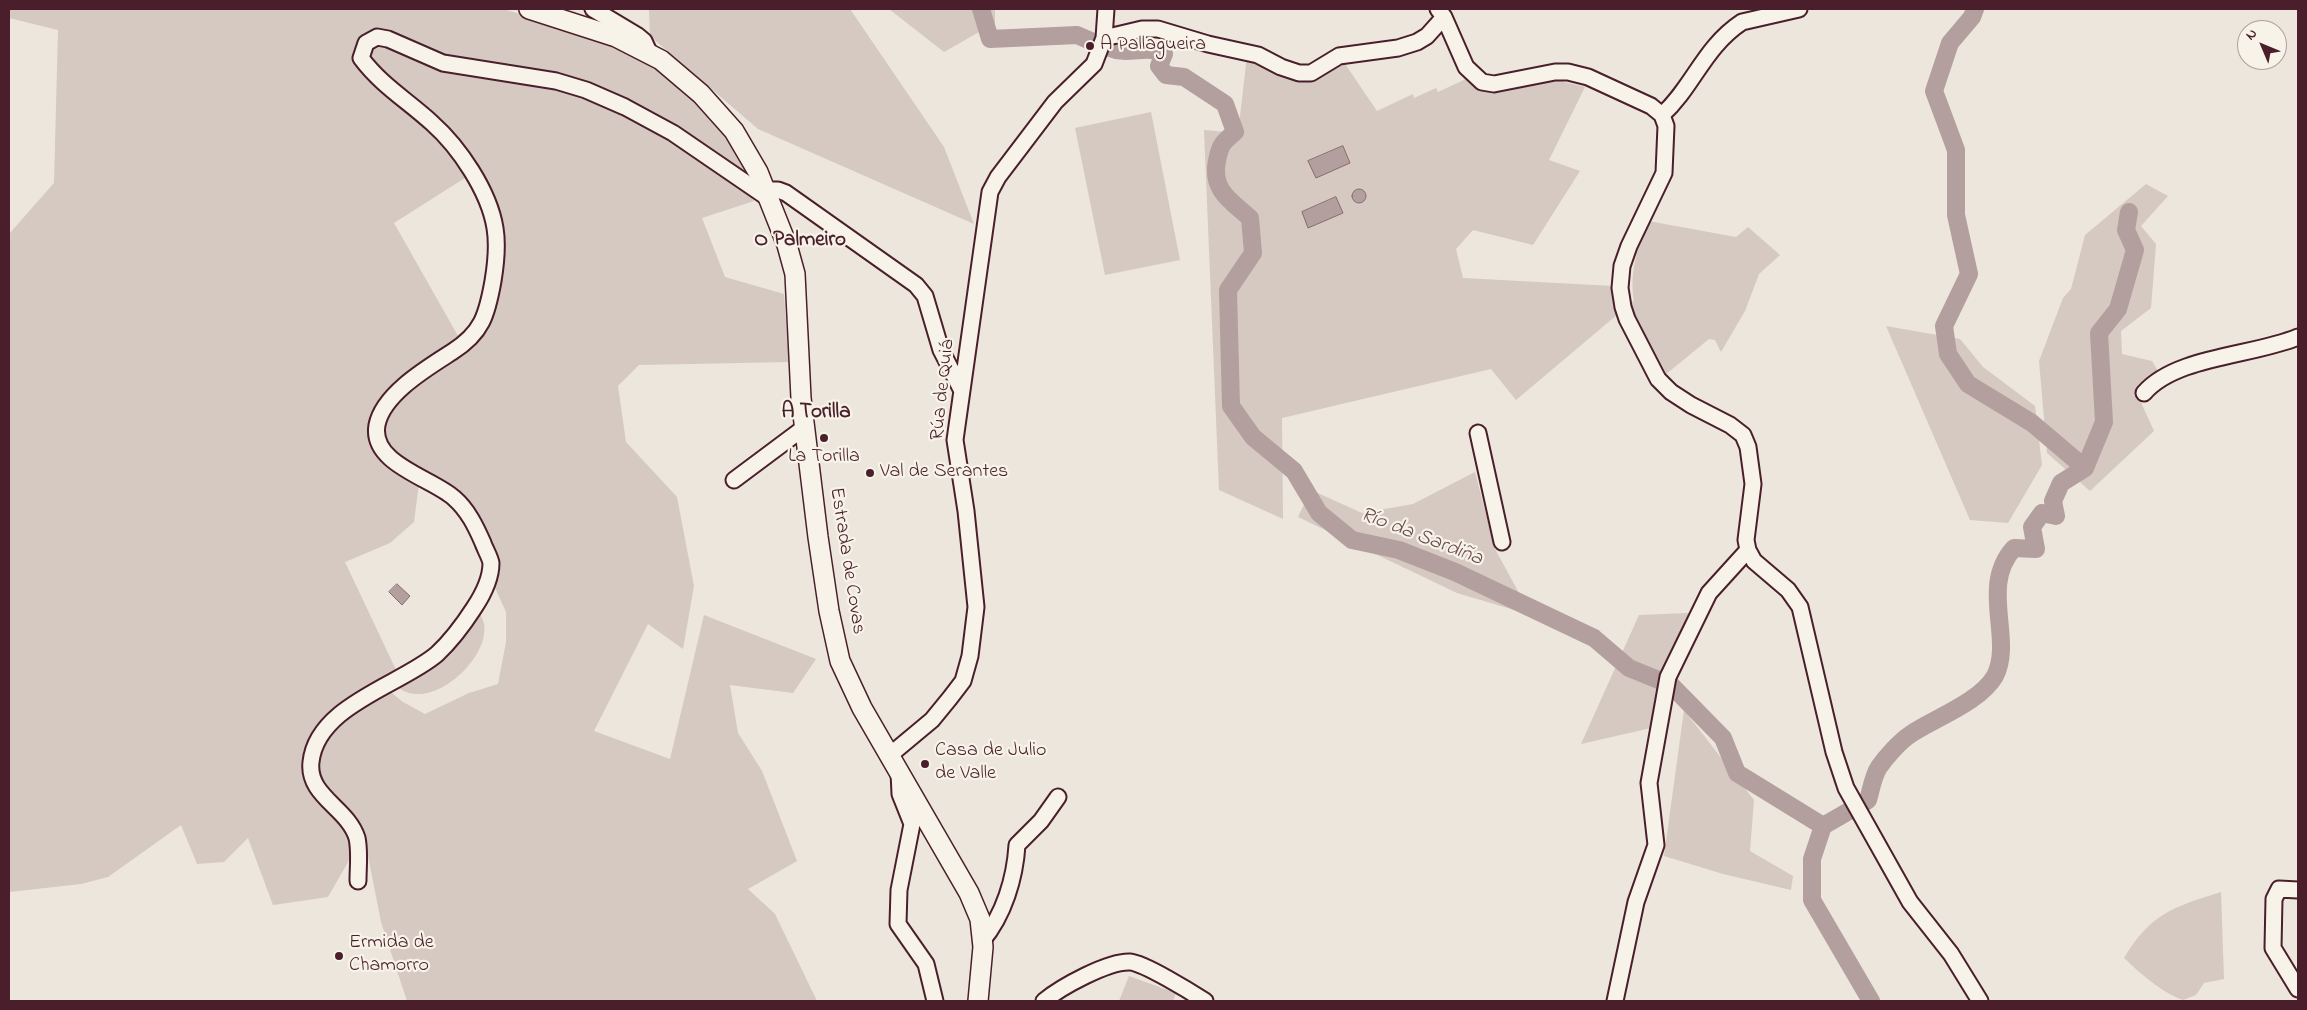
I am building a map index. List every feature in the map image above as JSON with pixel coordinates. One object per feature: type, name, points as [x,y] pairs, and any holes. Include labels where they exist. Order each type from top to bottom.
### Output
[{"type":"main road","name":"Estrada de Covas","points":[[529,9],[616,37],[649,52],[701,94],[734,132],[748,152],[787,245],[795,274],[798,365],[805,427],[819,546],[829,611],[840,661],[862,708],[969,892],[980,919],[982,941],[978,1001]]},
{"type":"street","points":[[593,9],[638,36],[644,41],[649,52]]},
{"type":"street","name":"Rúa de Quiá","points":[[890,755],[932,720],[963,680],[970,656],[976,607],[966,511],[955,440],[990,192],[998,177],[1054,102],[1094,64],[1104,38],[1106,9]]},
{"type":"street","points":[[1662,115],[1708,52],[1735,27],[1742,22],[1799,9]]},
{"type":"street","points":[[1104,38],[1142,29],[1158,29],[1208,44],[1258,55],[1281,67],[1299,73],[1311,73],[1339,56],[1398,48],[1417,42],[1427,36],[1441,13]]},
{"type":"street","points":[[1441,13],[1466,67],[1482,82],[1494,84],[1555,72],[1568,72],[1588,77],[1651,106],[1662,115],[1666,126],[1664,173],[1629,246],[1622,266],[1620,288],[1627,319],[1658,379],[1671,392],[1691,406],[1730,425],[1743,435],[1748,447],[1753,484],[1746,540],[1748,550],[1754,561],[1788,590],[1800,607],[1834,752],[1846,788],[1910,902],[1951,954],[1980,1001]]},
{"type":"street","points":[[358,880],[357,837],[348,822],[318,790],[313,781],[310,763],[318,739],[336,720],[363,697],[436,655],[461,629],[480,598],[487,581],[491,562],[477,529],[454,498],[393,462],[380,444],[376,430],[379,416],[390,400],[421,371],[469,341],[482,325],[489,305],[497,246],[495,224],[476,178],[446,136],[375,76],[361,58],[366,43],[377,37],[388,39],[443,63],[556,81],[586,90],[625,107],[673,133],[767,194],[778,190],[786,194],[916,285],[925,296],[941,350],[961,389]]},
{"type":"street","points":[[2144,393],[2151,385],[2185,366],[2258,350],[2298,337]]},
{"type":"street","points":[[734,480],[805,427]]},
{"type":"street","points":[[1478,433],[1502,542]]},
{"type":"street","points":[[1615,1001],[1636,902],[1656,845],[1649,783],[1668,677],[1709,593],[1748,550]]},
{"type":"street","points":[[899,772],[900,794],[912,824],[899,890],[898,924],[926,964],[935,1001]]},
{"type":"street","points":[[982,941],[990,931],[1016,870],[1017,845],[1041,821],[1058,797]]},
{"type":"street","points":[[2298,890],[2278,889],[2274,899],[2273,948],[2298,989]]},
{"type":"street","points":[[1044,1001],[1104,968],[1118,963],[1132,962],[1205,1001]]},
{"type":"shaded area","points":[[9,9],[503,9],[601,40],[648,61],[670,75],[690,91],[707,109],[722,130],[746,173],[653,113],[603,89],[445,57],[378,30],[364,34],[356,48],[357,59],[437,132],[468,176],[394,223],[462,343],[420,370],[373,435],[419,483],[414,522],[390,543],[345,562],[397,672],[362,689],[315,735],[303,751],[303,776],[312,794],[335,815],[350,840],[351,857],[328,897],[273,905],[248,838],[224,862],[197,864],[181,825],[108,877],[81,884],[9,892],[9,234],[54,183],[58,30],[9,18]]},
{"type":"shaded area","points":[[649,9],[850,9],[944,147],[974,224],[758,129],[650,36]]},
{"type":"shaded area","points":[[889,9],[995,9],[995,23],[944,52]]},
{"type":"shaded area","points":[[376,44],[386,44],[606,102],[648,124],[745,185],[754,201],[702,218],[725,277],[784,294],[789,362],[639,365],[618,386],[626,442],[677,497],[694,586],[683,649],[648,624],[594,731],[670,759],[704,615],[816,659],[793,693],[730,685],[738,733],[762,771],[797,861],[748,889],[775,914],[817,1001],[407,1001],[381,922],[362,825],[326,788],[316,767],[325,737],[355,708],[387,689],[403,702],[425,714],[469,693],[498,684],[506,642],[506,612],[492,581],[480,524],[388,448],[382,435],[382,421],[405,388],[468,348],[497,277],[485,190],[369,58],[370,51]]},
{"type":"shaded area","points":[[1247,56],[1293,76],[1341,58],[1377,111],[1413,94],[1414,98],[1436,88],[1438,92],[1466,79],[1492,91],[1552,79],[1585,87],[1549,160],[1580,171],[1533,245],[1473,230],[1456,249],[1463,278],[1613,286],[1618,314],[1516,400],[1491,369],[1282,418],[1283,519],[1219,490],[1204,130],[1238,133]]},
{"type":"shaded area","points":[[1151,112],[1180,260],[1105,275],[1075,128]]},
{"type":"shaded area","points":[[1343,146],[1350,163],[1316,178],[1308,161]]},
{"type":"shaded area","points":[[2146,184],[2168,196],[2141,226],[2156,244],[2151,308],[2121,331],[2122,354],[2152,361],[2158,371],[2139,398],[2154,431],[2090,491],[2047,453],[2039,361],[2063,298],[2071,289],[2085,235]]},
{"type":"shaded area","points":[[1356,189],[1362,189],[1366,196],[1362,203],[1356,203],[1352,199],[1352,193]]},
{"type":"shaded area","points":[[1336,197],[1343,213],[1308,228],[1302,212]]},
{"type":"shaded area","points":[[1648,221],[1736,237],[1748,227],[1780,255],[1759,274],[1745,311],[1721,352],[1715,340],[1709,339],[1665,375],[1635,320],[1631,302],[1634,301],[1633,280],[1635,260]]},
{"type":"shaded area","points":[[1886,326],[1960,339],[1983,367],[2035,406],[2042,465],[2008,523],[1970,520]]},
{"type":"shaded area","points":[[1475,472],[1495,549],[1531,615],[1457,593],[1298,517],[1311,490],[1362,513],[1413,504]]},
{"type":"shaded area","points":[[397,584],[410,596],[402,605],[389,592]]},
{"type":"shaded area","points":[[478,610],[484,624],[484,636],[480,648],[473,660],[452,681],[428,693],[417,694],[407,692],[392,684]]},
{"type":"shaded area","points":[[1689,613],[1665,668],[1651,728],[1581,744],[1639,615]]},
{"type":"shaded area","points":[[1684,710],[1754,800],[1750,851],[1793,876],[1791,890],[1723,874],[1664,856]]},
{"type":"shaded area","points":[[2221,892],[2224,979],[2204,983],[2196,995],[2183,1000],[2159,988],[2124,958],[2134,943],[2154,921],[2190,902]]},
{"type":"shaded area","points":[[1129,976],[1176,993],[1173,1001],[1119,1001]]},
{"type":"waterway","name":"Río da Sardiña","points":[[981,9],[990,39],[1077,35],[1093,42]]},
{"type":"waterway","points":[[1975,9],[1972,17],[1950,43],[1934,91],[1956,150],[1956,215],[1969,274],[1944,326],[1948,354],[1968,384],[2032,423],[2085,468]]},
{"type":"waterway","name":"Río da Sardiña","points":[[1110,48],[1124,51],[1158,51],[1164,54],[1159,66],[1166,75],[1184,77],[1225,104],[1235,132],[1224,142],[1221,148],[1217,161],[1217,180],[1224,194],[1250,218],[1253,253],[1228,290],[1231,406],[1253,437],[1294,471],[1319,513],[1352,540],[1399,550],[1455,572],[1594,638],[1629,668],[1671,685],[1723,738],[1737,773],[1823,826],[1812,859],[1812,900],[1871,1001]]},
{"type":"waterway","points":[[1865,802],[1868,800],[1879,767],[1898,745],[1911,734],[1968,702],[1979,694],[1995,676],[2000,661],[1998,595],[1999,579],[2004,563],[2014,548],[2036,549],[2032,527],[2042,513],[2056,516],[2053,501],[2061,483],[2085,468],[2104,422],[2099,333],[2118,309],[2135,250],[2126,230],[2129,212]]},
{"type":"waterway","points":[[1823,826],[1849,811]]},
{"type":"place","name":"A Pallagueira","points":[[1090,46]]},
{"type":"place","name":"La Torilla","points":[[824,438]]},
{"type":"place","name":"Val de Serantes","points":[[870,473]]},
{"type":"place","name":"Casa de Julio de Valle","points":[[925,764]]},
{"type":"place","name":"Ermida de Chamorro","points":[[339,956]]},
{"type":"district","name":"O Palmeiro","points":[[800,242]]},
{"type":"district","name":"A Torilla","points":[[816,414]]}]
